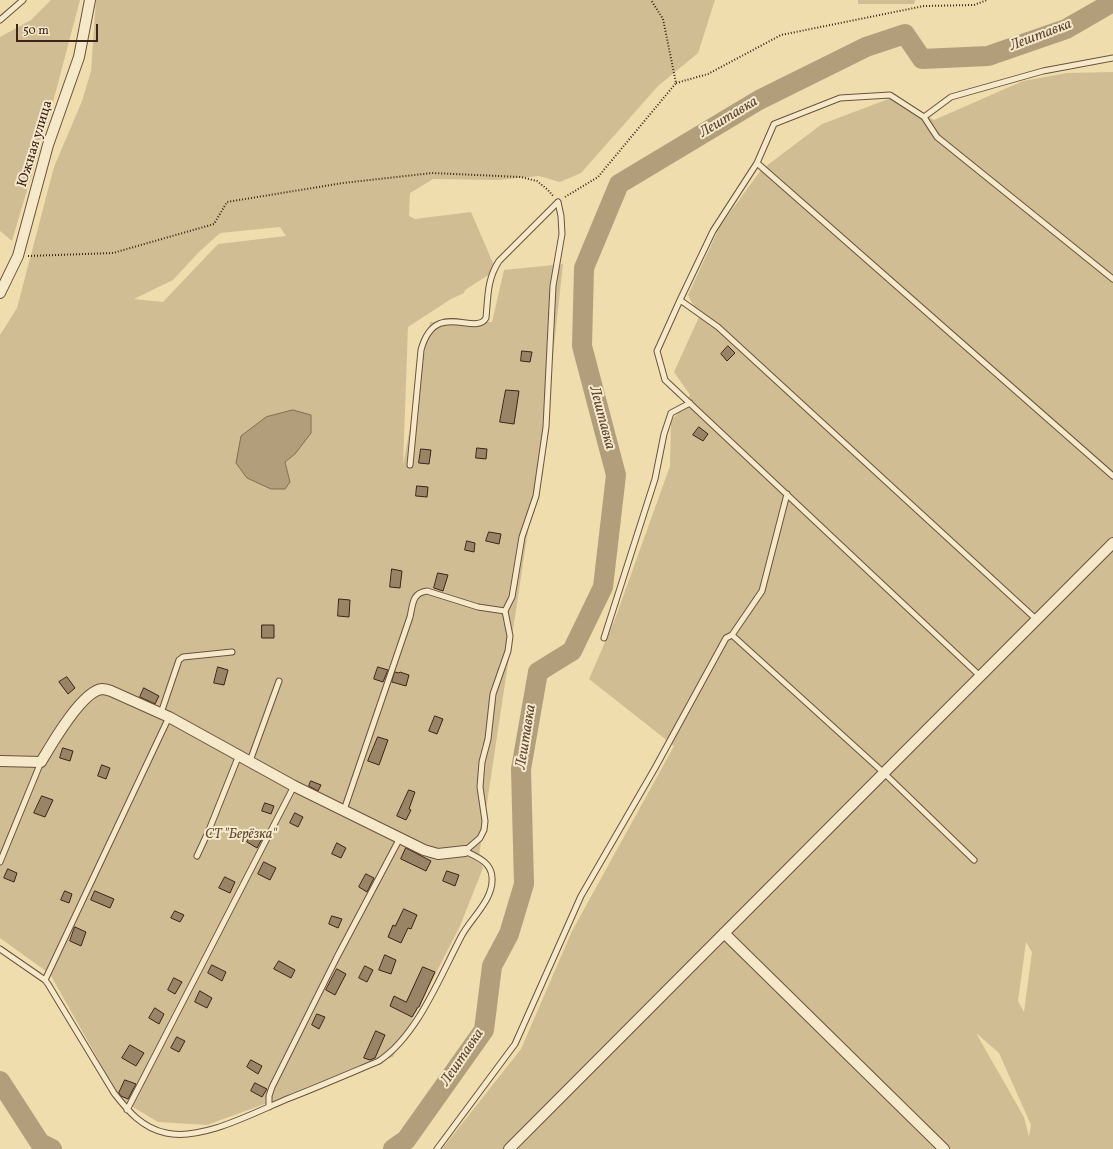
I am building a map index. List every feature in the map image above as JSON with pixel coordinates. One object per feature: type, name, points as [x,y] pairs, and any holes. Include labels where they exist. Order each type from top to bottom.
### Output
[{"type":"street","name":"Южная улица","points":[[0,293],[18,256],[48,145],[79,57],[90,0]]},
{"type":"street","points":[[509,1149],[1113,543]]},
{"type":"street","points":[[0,761],[41,762],[58,733],[73,713],[87,697],[102,689],[111,691],[165,715],[294,786],[424,850],[438,854],[465,851]]},
{"type":"street","points":[[724,933],[944,1149]]},
{"type":"lane","points":[[0,20],[23,0]]},
{"type":"lane","points":[[924,117],[951,97],[1043,71],[1113,58]]},
{"type":"lane","points":[[980,676],[665,380],[657,351],[713,231],[757,163],[774,124],[840,98],[890,95],[924,117],[937,137],[1113,279]]},
{"type":"lane","points":[[757,163],[1113,476]]},
{"type":"lane","points":[[410,465],[421,350],[424,339],[430,330],[437,324],[446,321],[479,323],[484,321],[486,318],[490,277],[494,269],[499,261],[558,202]]},
{"type":"lane","points":[[0,949],[45,980],[114,1093],[127,1110],[146,1126],[165,1133],[184,1135],[217,1128],[379,1061],[389,1055],[397,1047],[435,990],[462,934],[488,896],[492,885],[492,876],[484,861],[465,851],[480,838],[484,830],[485,821],[480,787],[482,762],[488,739],[493,694],[508,651],[510,636],[505,611],[512,597],[522,537],[536,496],[546,427],[553,286],[562,234],[561,216],[558,202]]},
{"type":"lane","points":[[680,300],[718,327],[1036,620]]},
{"type":"lane","points":[[604,638],[655,479],[664,434],[672,413],[690,403]]},
{"type":"lane","points":[[437,1149],[515,1044],[581,896],[655,768],[726,638],[732,635],[762,591],[787,494]]},
{"type":"lane","points":[[344,810],[410,617],[414,599],[417,594],[427,590],[478,607],[505,611]]},
{"type":"lane","points":[[732,635],[884,773],[974,860]]},
{"type":"lane","points":[[45,980],[165,715],[179,660],[183,657],[232,652]]},
{"type":"lane","points":[[250,761],[279,681]]},
{"type":"lane","points":[[197,856],[239,756]]},
{"type":"lane","points":[[0,862],[41,762]]},
{"type":"lane","points":[[127,1110],[294,786]]},
{"type":"lane","points":[[269,1107],[269,1096],[272,1088],[337,956],[400,837]]},
{"type":"path","points":[[651,0],[663,19],[676,83]]},
{"type":"path","points":[[18,256],[114,253],[214,224],[227,202],[343,183],[432,173],[521,177],[537,181],[548,190],[558,202],[598,177],[676,83],[708,74],[781,35],[924,6],[974,5],[986,0]]},
{"type":"green space","points":[[51,0],[80,0],[53,102],[12,241],[0,231],[0,37],[31,20]]},
{"type":"green space","name":"СТ \"Берёзка\"","points":[[96,0],[715,0],[698,53],[658,86],[581,173],[560,182],[539,176],[498,180],[433,179],[410,193],[409,216],[415,219],[471,212],[496,270],[465,290],[464,293],[451,299],[408,327],[403,465],[430,322],[492,322],[504,270],[563,264],[549,391],[479,856],[483,868],[460,926],[393,1057],[207,1125],[158,1122],[121,1100],[50,974],[0,938],[0,335],[17,308],[54,167],[82,101],[91,71]],"holes":[[[280,227],[286,236],[218,244],[163,302],[134,299],[173,280],[199,252],[220,233]],[[241,436],[295,454],[285,462],[290,482]]]},
{"type":"green space","points":[[858,0],[915,0],[914,4],[858,4]]},
{"type":"green space","points":[[1113,72],[1113,1149],[442,1149],[521,1049],[572,931],[674,746],[589,679],[615,619],[670,466],[671,422],[690,395],[674,372],[699,317],[688,295],[720,226],[761,170],[822,124],[891,98],[934,120],[1023,81],[1067,73]],"holes":[[[1026,942],[1032,952],[1024,1012],[1018,1001]],[[976,1033],[999,1053],[1031,1125],[1029,1137],[1024,1117]]]},
{"type":"shaded area","points":[[293,410],[311,415],[311,433],[295,454],[285,462],[290,482],[285,489],[271,489],[247,478],[236,463],[241,436],[266,417]]},
{"type":"building","points":[[728,346],[735,353],[727,361],[721,354]]},
{"type":"building","points":[[522,351],[532,352],[530,362],[521,361]]},
{"type":"building","points":[[506,390],[519,391],[514,424],[500,422]]},
{"type":"building","points":[[699,427],[708,434],[703,441],[693,435]]},
{"type":"building","points":[[477,448],[487,449],[486,459],[476,458]]},
{"type":"building","points":[[421,449],[431,450],[429,464],[419,463]]},
{"type":"building","points":[[417,486],[428,487],[427,497],[416,496]]},
{"type":"building","points":[[489,532],[501,534],[499,544],[486,541]]},
{"type":"building","points":[[467,541],[475,543],[474,552],[465,550]]},
{"type":"building","points":[[392,569],[402,571],[400,588],[390,587]]},
{"type":"building","points":[[438,573],[448,575],[443,591],[434,588]]},
{"type":"building","points":[[339,599],[350,600],[349,617],[338,616]]},
{"type":"building","points":[[262,625],[274,625],[274,638],[262,638]]},
{"type":"building","points":[[218,667],[228,670],[224,685],[214,683]]},
{"type":"building","points":[[378,667],[388,670],[383,682],[374,679]]},
{"type":"building","points":[[395,672],[409,675],[406,686],[392,682]]},
{"type":"building","points":[[67,677],[75,688],[68,694],[59,682]]},
{"type":"building","points":[[144,688],[159,696],[155,704],[140,697]]},
{"type":"building","points":[[435,716],[443,719],[437,734],[429,731]]},
{"type":"building","points":[[378,737],[388,740],[379,765],[368,761]]},
{"type":"building","points":[[63,748],[73,751],[70,761],[60,758]]},
{"type":"building","points":[[102,765],[110,768],[106,779],[98,776]]},
{"type":"building","points":[[311,781],[321,785],[318,791],[309,786]]},
{"type":"building","points":[[409,790],[415,792],[409,809],[411,810],[406,820],[397,816]]},
{"type":"building","points":[[42,796],[53,800],[45,817],[34,813]]},
{"type":"building","points":[[265,803],[274,806],[271,814],[262,811]]},
{"type":"building","points":[[295,813],[303,817],[298,827],[290,823]]},
{"type":"building","points":[[252,833],[262,839],[257,848],[247,842]]},
{"type":"building","points":[[337,843],[346,848],[341,858],[332,854]]},
{"type":"building","points":[[406,848],[431,861],[426,871],[401,859]]},
{"type":"building","points":[[264,862],[276,868],[270,880],[258,874]]},
{"type":"building","points":[[8,869],[17,873],[14,882],[4,878]]},
{"type":"building","points":[[447,871],[459,875],[455,886],[443,881]]},
{"type":"building","points":[[366,874],[374,878],[367,892],[359,887]]},
{"type":"building","points":[[225,877],[235,882],[230,893],[219,888]]},
{"type":"building","points":[[65,891],[72,894],[69,903],[61,900]]},
{"type":"building","points":[[95,891],[114,899],[110,908],[91,900]]},
{"type":"building","points":[[404,909],[417,915],[411,929],[408,928],[401,943],[388,937],[393,925],[395,926]]},
{"type":"building","points":[[175,911],[184,915],[180,922],[171,918]]},
{"type":"building","points":[[332,916],[342,919],[338,928],[329,924]]},
{"type":"building","points":[[75,927],[86,932],[81,946],[70,941]]},
{"type":"building","points":[[385,955],[396,960],[391,974],[379,970]]},
{"type":"building","points":[[279,961],[295,970],[291,978],[274,969]]},
{"type":"building","points":[[212,965],[226,972],[222,981],[208,973]]},
{"type":"building","points":[[365,966],[373,970],[367,982],[359,978]]},
{"type":"building","points":[[423,967],[435,972],[419,1007],[412,1017],[390,1006],[394,996],[406,1002]]},
{"type":"building","points":[[337,969],[346,974],[335,995],[326,990]]},
{"type":"building","points":[[174,978],[182,982],[175,994],[168,990]]},
{"type":"building","points":[[200,991],[212,998],[207,1008],[195,1002]]},
{"type":"building","points":[[155,1008],[164,1014],[159,1024],[149,1018]]},
{"type":"building","points":[[317,1014],[325,1017],[319,1029],[312,1025]]},
{"type":"building","points":[[376,1031],[385,1035],[375,1058],[370,1060],[364,1058]]},
{"type":"building","points":[[177,1037],[185,1041],[179,1052],[171,1048]]},
{"type":"building","points":[[130,1045],[144,1053],[136,1066],[122,1058]]},
{"type":"building","points":[[251,1060],[262,1066],[258,1074],[247,1067]]},
{"type":"building","points":[[125,1080],[136,1084],[128,1099],[121,1096],[119,1093]]},
{"type":"building","points":[[255,1083],[267,1089],[262,1097],[251,1091]]},
{"type":"waterway","name":"Лештавка","points":[[393,1149],[406,1140],[484,1030],[492,966],[509,934],[524,884],[521,769],[538,672],[572,651],[603,587],[616,475],[582,346],[584,268],[619,184],[759,100],[866,47],[905,34],[922,59],[988,56],[1066,29],[1113,2]]},
{"type":"waterway","name":"Лештавка","points":[[0,1081],[40,1143],[52,1149]]}]
